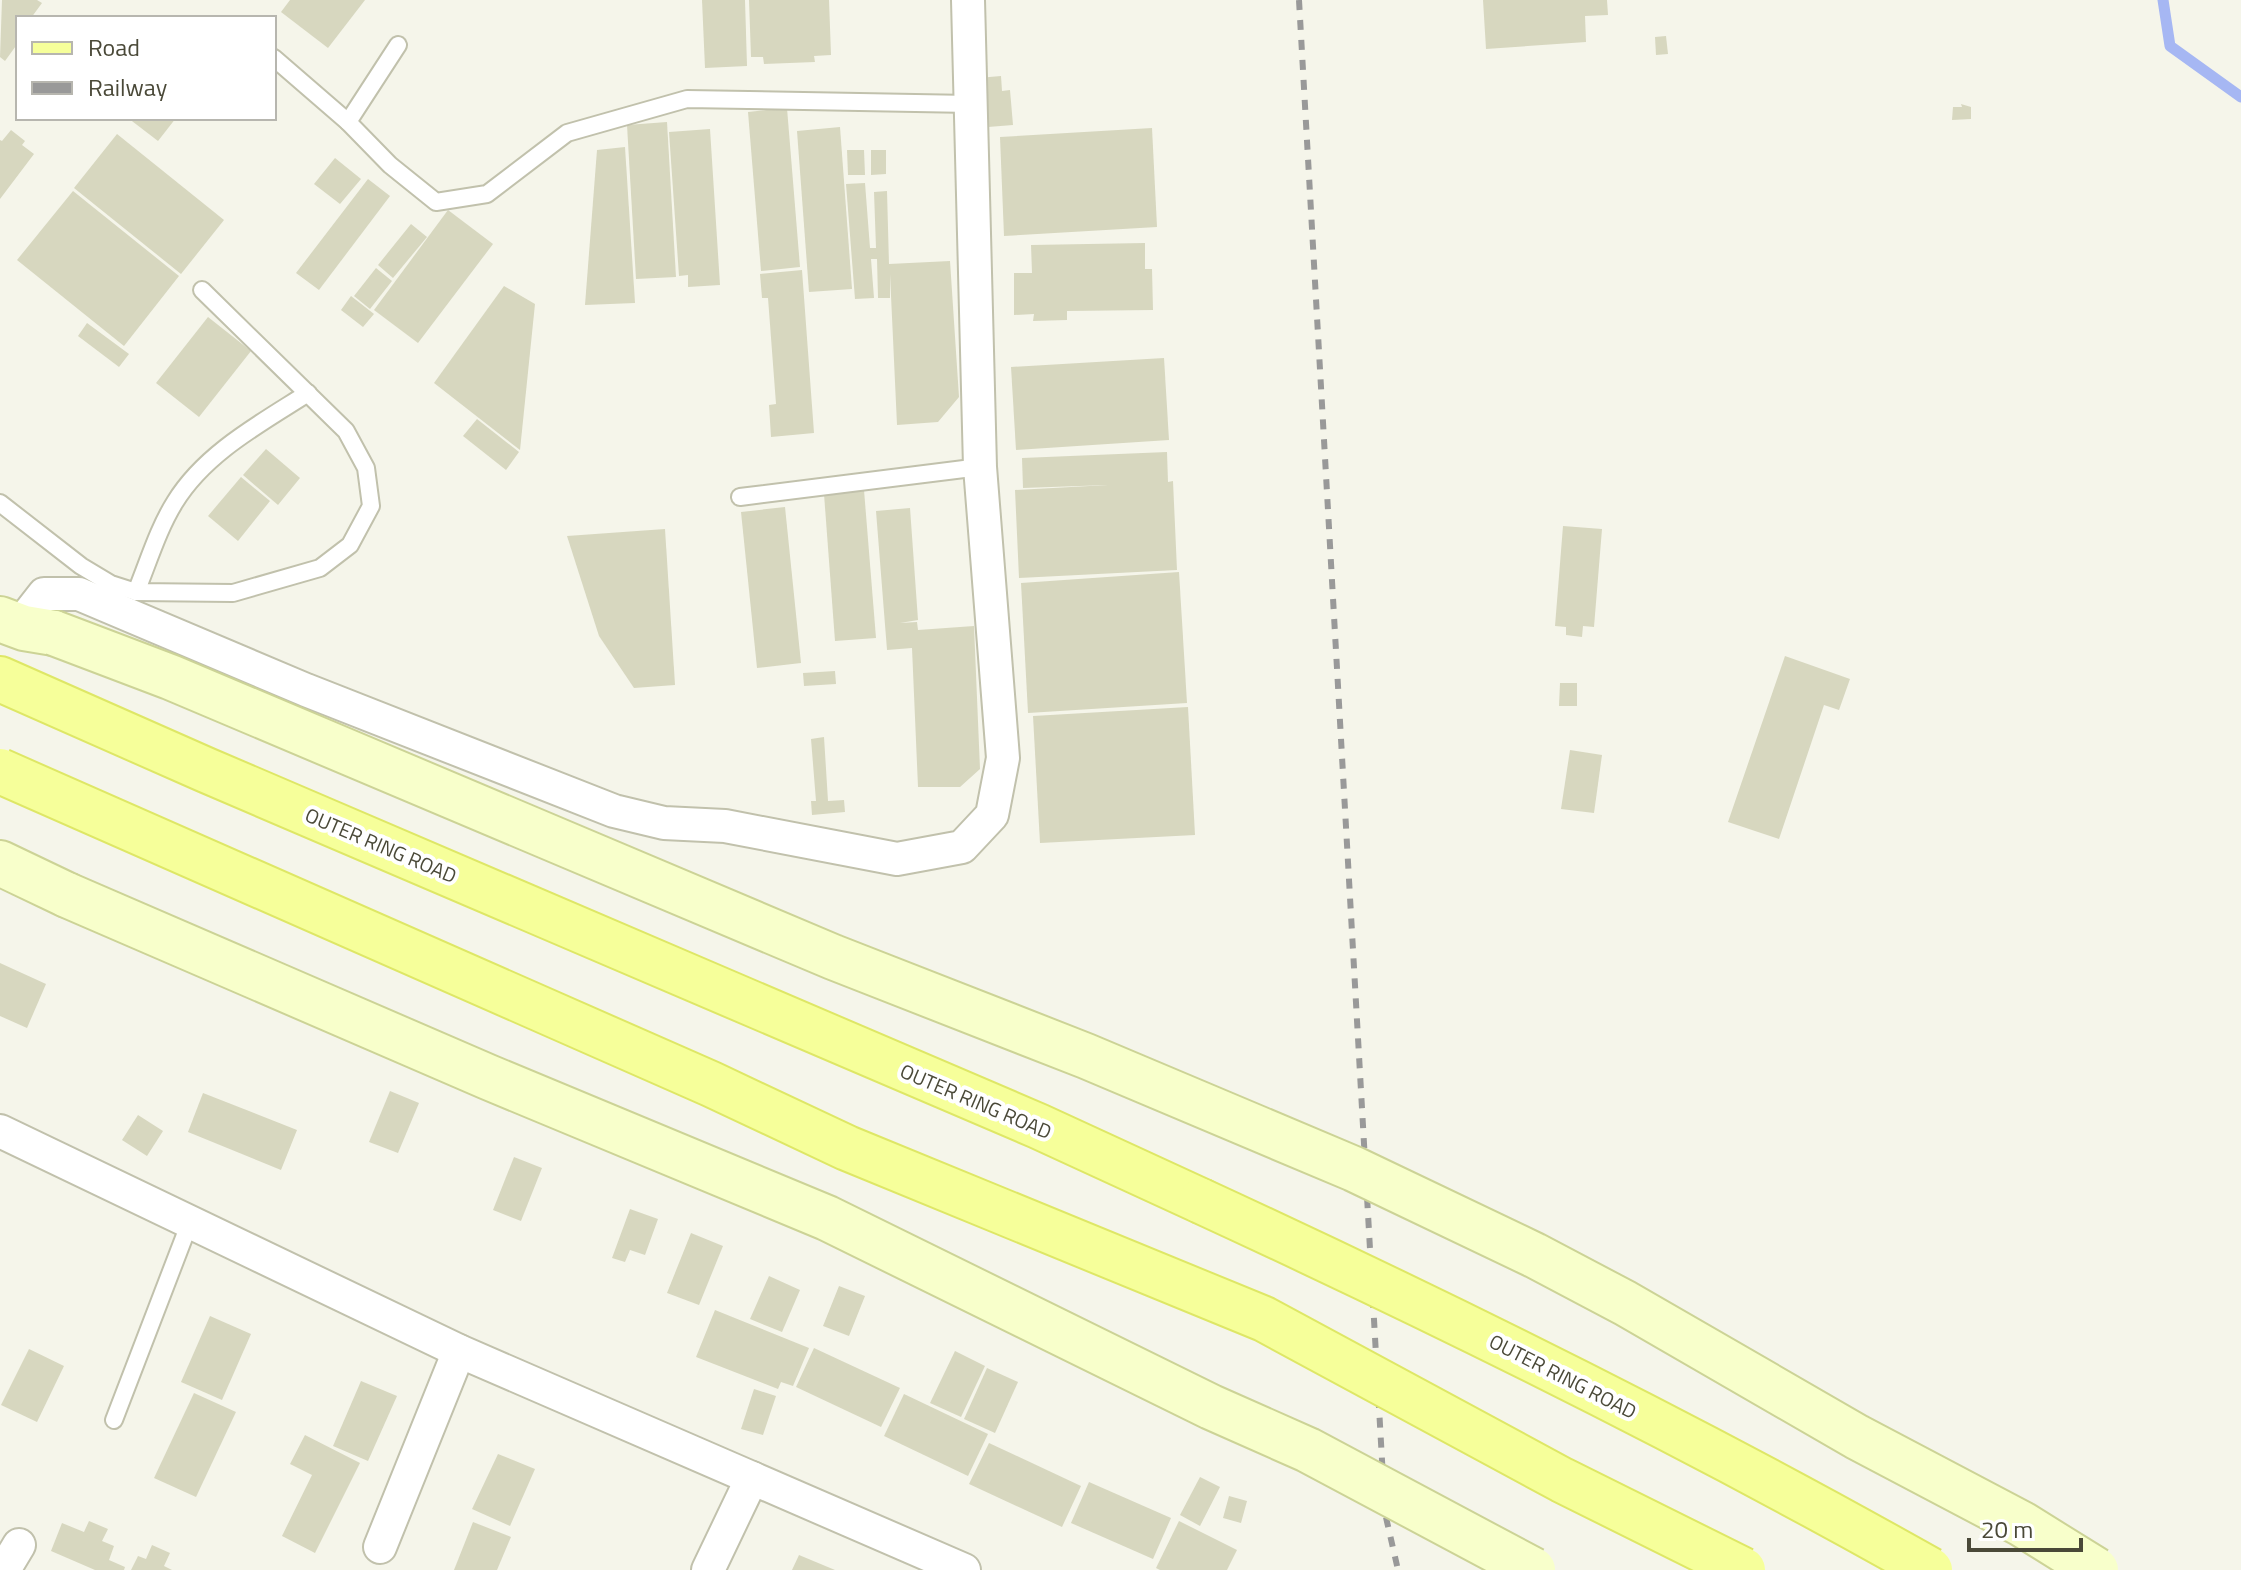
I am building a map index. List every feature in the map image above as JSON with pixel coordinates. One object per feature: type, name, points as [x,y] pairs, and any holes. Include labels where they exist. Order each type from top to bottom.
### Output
[{"type":"main road","points":[[16,624],[170,677],[833,957],[1099,1062],[1354,1169],[1534,1255],[1625,1303],[1857,1437],[2022,1524],[2096,1570]]},
{"type":"main road","name":"OUTER RING ROAD","points":[[0,679],[249,789],[1038,1126],[1375,1281],[1834,1516],[1930,1570]]},
{"type":"main road","points":[[0,771],[711,1084],[847,1148],[1264,1319],[1562,1480],[1743,1570]]},
{"type":"main road","points":[[0,863],[488,1077],[827,1218],[1211,1407],[1308,1450],[1533,1570]]},
{"type":"street","points":[[16,624],[26,617],[44,594],[79,594],[306,690],[614,811],[664,823],[725,826],[897,859],[962,847],[992,815],[1003,758],[980,467],[968,0]]},
{"type":"street","points":[[0,1131],[459,1351],[964,1570]]},
{"type":"street","points":[[380,1547],[459,1351]]},
{"type":"street","points":[[708,1570],[752,1478]]},
{"type":"lane","points":[[348,122],[398,45]]},
{"type":"lane","points":[[276,60],[348,122],[390,165],[436,202],[487,194],[567,133],[687,99],[971,104]]},
{"type":"lane","points":[[0,503],[81,566],[111,584],[136,592],[233,593],[320,568],[350,545],[371,506],[366,468],[346,431],[202,290]]},
{"type":"lane","points":[[136,592],[175,501],[205,467],[247,432],[308,393]]},
{"type":"lane","points":[[740,497],[980,467]]},
{"type":"lane","points":[[114,1420],[190,1222]]},
{"type":"building","points":[[2,0],[37,0],[42,3],[32,16],[16,16],[16,46],[5,61],[0,57]]},
{"type":"building","points":[[290,0],[365,0],[328,48],[281,12]]},
{"type":"building","points":[[702,0],[745,0],[747,66],[705,68]]},
{"type":"building","points":[[749,0],[829,0],[831,55],[814,56],[815,62],[764,64],[763,57],[751,57]]},
{"type":"building","points":[[1483,0],[1607,0],[1608,15],[1585,16],[1586,42],[1486,49]]},
{"type":"building","points":[[1666,36],[1668,54],[1656,55],[1655,37]]},
{"type":"building","points":[[1001,76],[1002,91],[1010,90],[1013,125],[988,127],[986,90],[978,78]]},
{"type":"building","points":[[1961,104],[1971,107],[1971,119],[1952,120],[1953,107],[1962,107]]},
{"type":"building","points":[[787,108],[800,267],[761,271],[748,112]]},
{"type":"building","points":[[131,120],[174,120],[158,141]]},
{"type":"building","points":[[667,122],[676,277],[636,279],[627,125]]},
{"type":"building","points":[[840,127],[852,289],[809,292],[797,131]]},
{"type":"building","points":[[1152,128],[1157,227],[1004,236],[1000,137]]},
{"type":"building","points":[[710,129],[720,285],[688,287],[688,275],[679,276],[669,132]]},
{"type":"building","points":[[11,130],[25,141],[22,145],[34,154],[0,199],[0,140]]},
{"type":"building","points":[[117,134],[224,220],[181,274],[74,188]]},
{"type":"building","points":[[625,147],[635,303],[585,305],[597,150]]},
{"type":"building","points":[[847,150],[864,150],[865,175],[848,175]]},
{"type":"building","points":[[871,150],[886,150],[886,174],[871,175]]},
{"type":"building","points":[[335,158],[361,179],[340,204],[314,184]]},
{"type":"building","points":[[368,179],[390,196],[319,290],[296,273]]},
{"type":"building","points":[[865,183],[870,248],[876,248],[874,192],[887,191],[889,264],[950,261],[959,397],[938,422],[897,425],[890,274],[890,298],[878,298],[877,259],[871,259],[874,298],[855,299],[846,184]]},
{"type":"building","points":[[73,191],[179,276],[124,346],[17,260]]},
{"type":"building","points":[[448,210],[493,244],[418,343],[374,310]]},
{"type":"building","points":[[411,224],[427,237],[393,278],[378,265]]},
{"type":"building","points":[[1145,243],[1145,269],[1152,269],[1153,310],[1067,311],[1067,320],[1033,321],[1034,314],[1014,315],[1014,273],[1032,273],[1031,245]]},
{"type":"building","points":[[376,268],[392,281],[370,309],[354,296]]},
{"type":"building","points":[[802,270],[814,433],[771,437],[769,405],[776,404],[768,298],[762,298],[760,274]]},
{"type":"building","points":[[504,286],[535,304],[520,450],[434,383]]},
{"type":"building","points":[[351,296],[374,314],[363,327],[341,310]]},
{"type":"building","points":[[208,317],[251,351],[199,417],[156,383]]},
{"type":"building","points":[[87,323],[129,354],[119,367],[78,336]]},
{"type":"building","points":[[1164,358],[1169,440],[1016,450],[1011,367]]},
{"type":"building","points":[[477,419],[519,452],[506,470],[463,436]]},
{"type":"building","points":[[266,449],[300,478],[278,505],[243,475]]},
{"type":"building","points":[[1167,452],[1168,482],[1173,481],[1177,570],[1019,578],[1015,490],[1108,485],[1023,488],[1022,458]]},
{"type":"building","points":[[241,477],[270,501],[238,541],[208,516]]},
{"type":"building","points":[[864,490],[876,638],[835,641],[824,494]]},
{"type":"building","points":[[785,507],[801,663],[757,668],[741,512]]},
{"type":"building","points":[[910,508],[918,620],[900,623],[917,622],[918,630],[974,626],[980,769],[960,787],[918,787],[912,648],[887,650],[876,511]]},
{"type":"building","points":[[1563,526],[1602,529],[1594,627],[1583,626],[1582,637],[1566,635],[1566,627],[1555,626]]},
{"type":"building","points":[[665,529],[675,685],[634,688],[599,636],[567,536]]},
{"type":"building","points":[[1179,572],[1187,703],[1028,713],[1021,583]]},
{"type":"building","points":[[1785,656],[1850,679],[1839,710],[1824,705],[1779,839],[1728,822]]},
{"type":"building","points":[[835,671],[836,684],[804,686],[803,673]]},
{"type":"building","points":[[1560,683],[1577,683],[1577,706],[1559,706]]},
{"type":"building","points":[[1188,707],[1195,835],[1040,843],[1033,716]]},
{"type":"building","points":[[824,737],[828,801],[844,800],[845,812],[812,815],[811,801],[816,801],[811,739]]},
{"type":"building","points":[[1570,750],[1602,755],[1594,813],[1561,809]]},
{"type":"building","points":[[0,963],[46,984],[27,1028],[0,1016]]},
{"type":"building","points":[[390,1091],[419,1103],[398,1153],[369,1142]]},
{"type":"building","points":[[203,1093],[297,1130],[281,1170],[188,1132]]},
{"type":"building","points":[[138,1115],[163,1131],[147,1156],[122,1140]]},
{"type":"building","points":[[514,1157],[542,1168],[521,1221],[493,1210]]},
{"type":"building","points":[[630,1209],[658,1219],[645,1255],[630,1250],[625,1262],[612,1258]]},
{"type":"building","points":[[691,1233],[723,1246],[699,1305],[667,1293]]},
{"type":"building","points":[[769,1276],[800,1290],[782,1332],[750,1319]]},
{"type":"building","points":[[839,1286],[865,1296],[849,1336],[823,1326]]},
{"type":"building","points":[[715,1310],[809,1348],[793,1386],[781,1382],[778,1389],[696,1357]]},
{"type":"building","points":[[210,1316],[251,1334],[222,1400],[181,1382]]},
{"type":"building","points":[[814,1348],[900,1388],[881,1427],[796,1387]]},
{"type":"building","points":[[29,1349],[64,1366],[37,1422],[1,1405]]},
{"type":"building","points":[[955,1351],[985,1366],[961,1417],[930,1403]]},
{"type":"building","points":[[987,1368],[1018,1382],[995,1433],[964,1419]]},
{"type":"building","points":[[361,1381],[397,1396],[368,1461],[333,1446]]},
{"type":"building","points":[[754,1389],[776,1396],[763,1435],[741,1429]]},
{"type":"building","points":[[194,1393],[236,1412],[196,1497],[154,1478]]},
{"type":"building","points":[[904,1394],[988,1434],[968,1476],[884,1436]]},
{"type":"building","points":[[305,1435],[360,1463],[315,1553],[282,1536],[312,1475],[290,1464]]},
{"type":"building","points":[[989,1443],[1081,1486],[1062,1527],[969,1484]]},
{"type":"building","points":[[498,1454],[535,1469],[510,1526],[472,1509]]},
{"type":"building","points":[[1200,1477],[1220,1487],[1200,1526],[1180,1515]]},
{"type":"building","points":[[1089,1482],[1171,1518],[1153,1559],[1071,1523]]},
{"type":"building","points":[[1229,1496],[1247,1501],[1241,1523],[1223,1518]]},
{"type":"building","points":[[89,1521],[108,1529],[102,1541],[114,1546],[109,1560],[125,1567],[124,1570],[95,1570],[51,1551],[62,1523],[84,1532]]},
{"type":"building","points":[[1179,1521],[1237,1550],[1227,1570],[1156,1568]]},
{"type":"building","points":[[473,1522],[511,1537],[497,1570],[454,1570]]},
{"type":"building","points":[[152,1545],[170,1553],[164,1566],[172,1570],[131,1570],[138,1556],[146,1559]]},
{"type":"building","points":[[799,1555],[835,1570],[792,1570]]},
{"type":"waterway","points":[[2163,0],[2170,46],[2241,97]]},
{"type":"railway","points":[[1299,0],[1385,1513],[1398,1570]]}]
